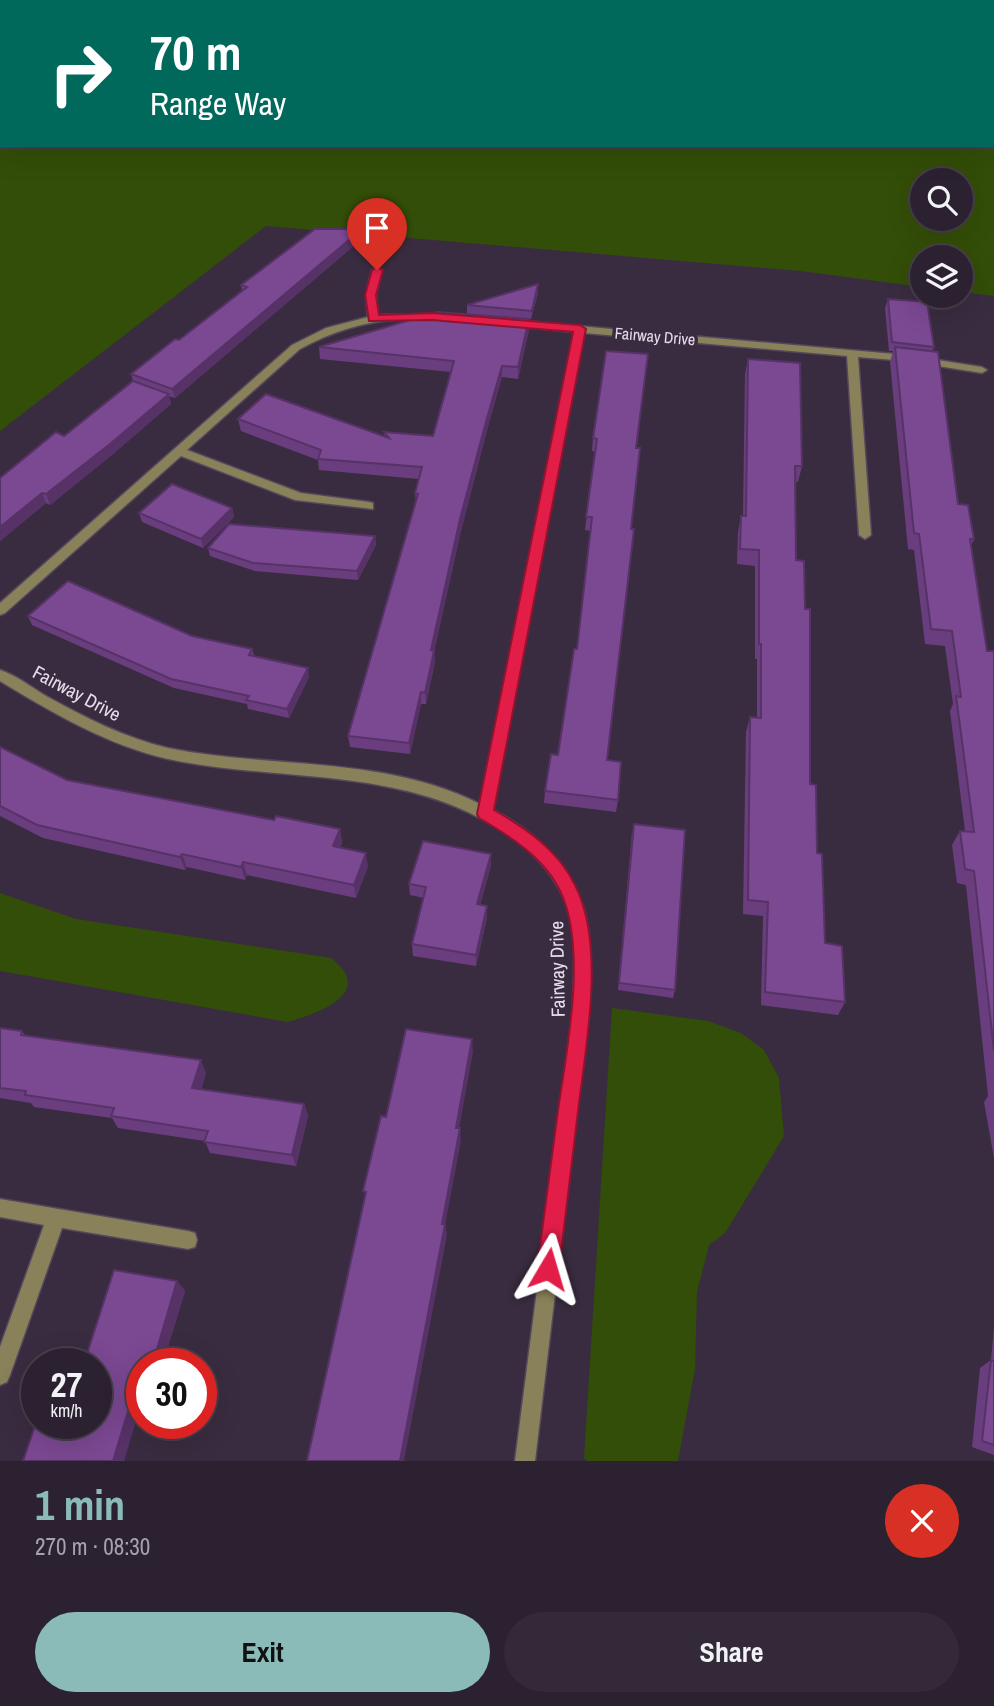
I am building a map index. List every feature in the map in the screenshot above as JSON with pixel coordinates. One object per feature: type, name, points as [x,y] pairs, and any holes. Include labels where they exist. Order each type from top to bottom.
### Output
[{"type":"street","points":[[373,319],[371,295],[377,270]]},
{"type":"street","points":[[0,610],[296,347],[328,329],[373,319],[452,318]]},
{"type":"street","name":"Fairway Drive","points":[[501,322],[852,353],[982,370]]},
{"type":"street","points":[[485,814],[580,329]]},
{"type":"street","points":[[852,353],[865,535]]},
{"type":"street","points":[[179,451],[299,497],[369,506]]},
{"type":"street","name":"Fairway Drive","points":[[0,676],[88,726],[133,745],[210,761],[380,778],[421,789],[485,814],[516,831],[552,864],[568,887],[580,934],[581,1009],[525,1461]]},
{"type":"street","points":[[0,1208],[188,1240]]},
{"type":"street","points":[[0,1374],[56,1218]]},
{"type":"green space","points":[[0,147],[994,147],[994,296],[973,293],[973,245],[910,245],[910,285],[801,271],[266,226],[0,431]]},
{"type":"green space","points":[[0,893],[76,919],[331,958],[344,970],[348,982],[345,992],[338,1000],[313,1014],[288,1022],[0,971]]},
{"type":"green space","points":[[612,1008],[708,1021],[741,1033],[764,1050],[779,1078],[784,1136],[725,1233],[709,1245],[697,1292],[695,1369],[678,1461],[587,1461],[584,1458]]},
{"type":"building","points":[[315,229],[362,229],[172,389],[131,374],[247,287],[241,285]]},
{"type":"building","points":[[538,284],[532,311],[467,305]]},
{"type":"building","points":[[888,299],[910,301],[910,308],[928,308],[934,347],[892,342]]},
{"type":"building","points":[[437,312],[529,319],[518,367],[502,366],[487,418],[460,519],[431,650],[434,651],[425,693],[421,692],[409,743],[348,736],[418,494],[415,493],[422,467],[318,459],[321,450],[238,419],[266,394],[389,438],[384,432],[433,436],[454,361],[319,347]]},
{"type":"building","points":[[895,347],[938,352],[958,504],[968,505],[974,539],[970,539],[987,651],[994,651],[994,1051],[974,871],[965,869],[960,831],[974,832],[956,696],[961,697],[952,631],[931,629],[919,534],[914,533]]},
{"type":"building","points":[[606,351],[648,354],[636,448],[640,448],[631,529],[634,529],[607,760],[621,762],[618,800],[545,791],[551,754],[558,755],[574,649],[577,649],[592,517],[586,517],[597,439],[593,438]]},
{"type":"building","points":[[748,359],[800,363],[802,466],[795,466],[796,560],[804,561],[805,609],[810,609],[810,784],[816,785],[817,853],[822,854],[825,943],[842,946],[845,1002],[765,992],[768,902],[748,900],[750,717],[761,718],[761,644],[759,550],[740,549],[741,516],[746,516]]},
{"type":"building","points":[[133,381],[169,394],[110,444],[0,527],[0,478],[56,432],[64,436]]},
{"type":"building","points":[[172,484],[232,508],[201,539],[139,513]]},
{"type":"building","points":[[229,524],[375,536],[357,571],[253,563],[208,548]]},
{"type":"building","points":[[68,581],[192,636],[252,649],[249,655],[308,668],[287,709],[246,700],[249,696],[171,679],[28,616]]},
{"type":"building","points":[[0,747],[67,780],[274,820],[276,816],[340,829],[333,846],[366,853],[354,885],[243,862],[241,867],[182,854],[180,857],[37,825],[0,806]]},
{"type":"building","points":[[634,824],[685,830],[675,990],[619,983]]},
{"type":"building","points":[[423,841],[491,854],[477,904],[487,906],[476,955],[412,944],[426,887],[409,884]]},
{"type":"building","points":[[0,1028],[22,1031],[21,1035],[201,1060],[192,1088],[304,1104],[292,1155],[204,1142],[208,1131],[111,1116],[114,1108],[25,1095],[26,1091],[0,1088]]},
{"type":"building","points":[[406,1029],[472,1039],[456,1128],[460,1128],[442,1224],[445,1224],[400,1461],[307,1461],[366,1192],[363,1191],[381,1116],[386,1117]]},
{"type":"building","points":[[114,1270],[177,1281],[157,1348],[126,1348],[126,1418],[113,1461],[23,1461],[31,1439],[112,1439],[112,1348],[89,1348]]},
{"type":"building","points":[[991,1360],[994,1361],[994,1445],[982,1441]]},
{"type":"route","points":[[377,270],[370,305],[373,319],[412,316],[580,329],[485,814],[516,831],[552,864],[568,887],[580,934],[581,1009],[548,1269]]}]
